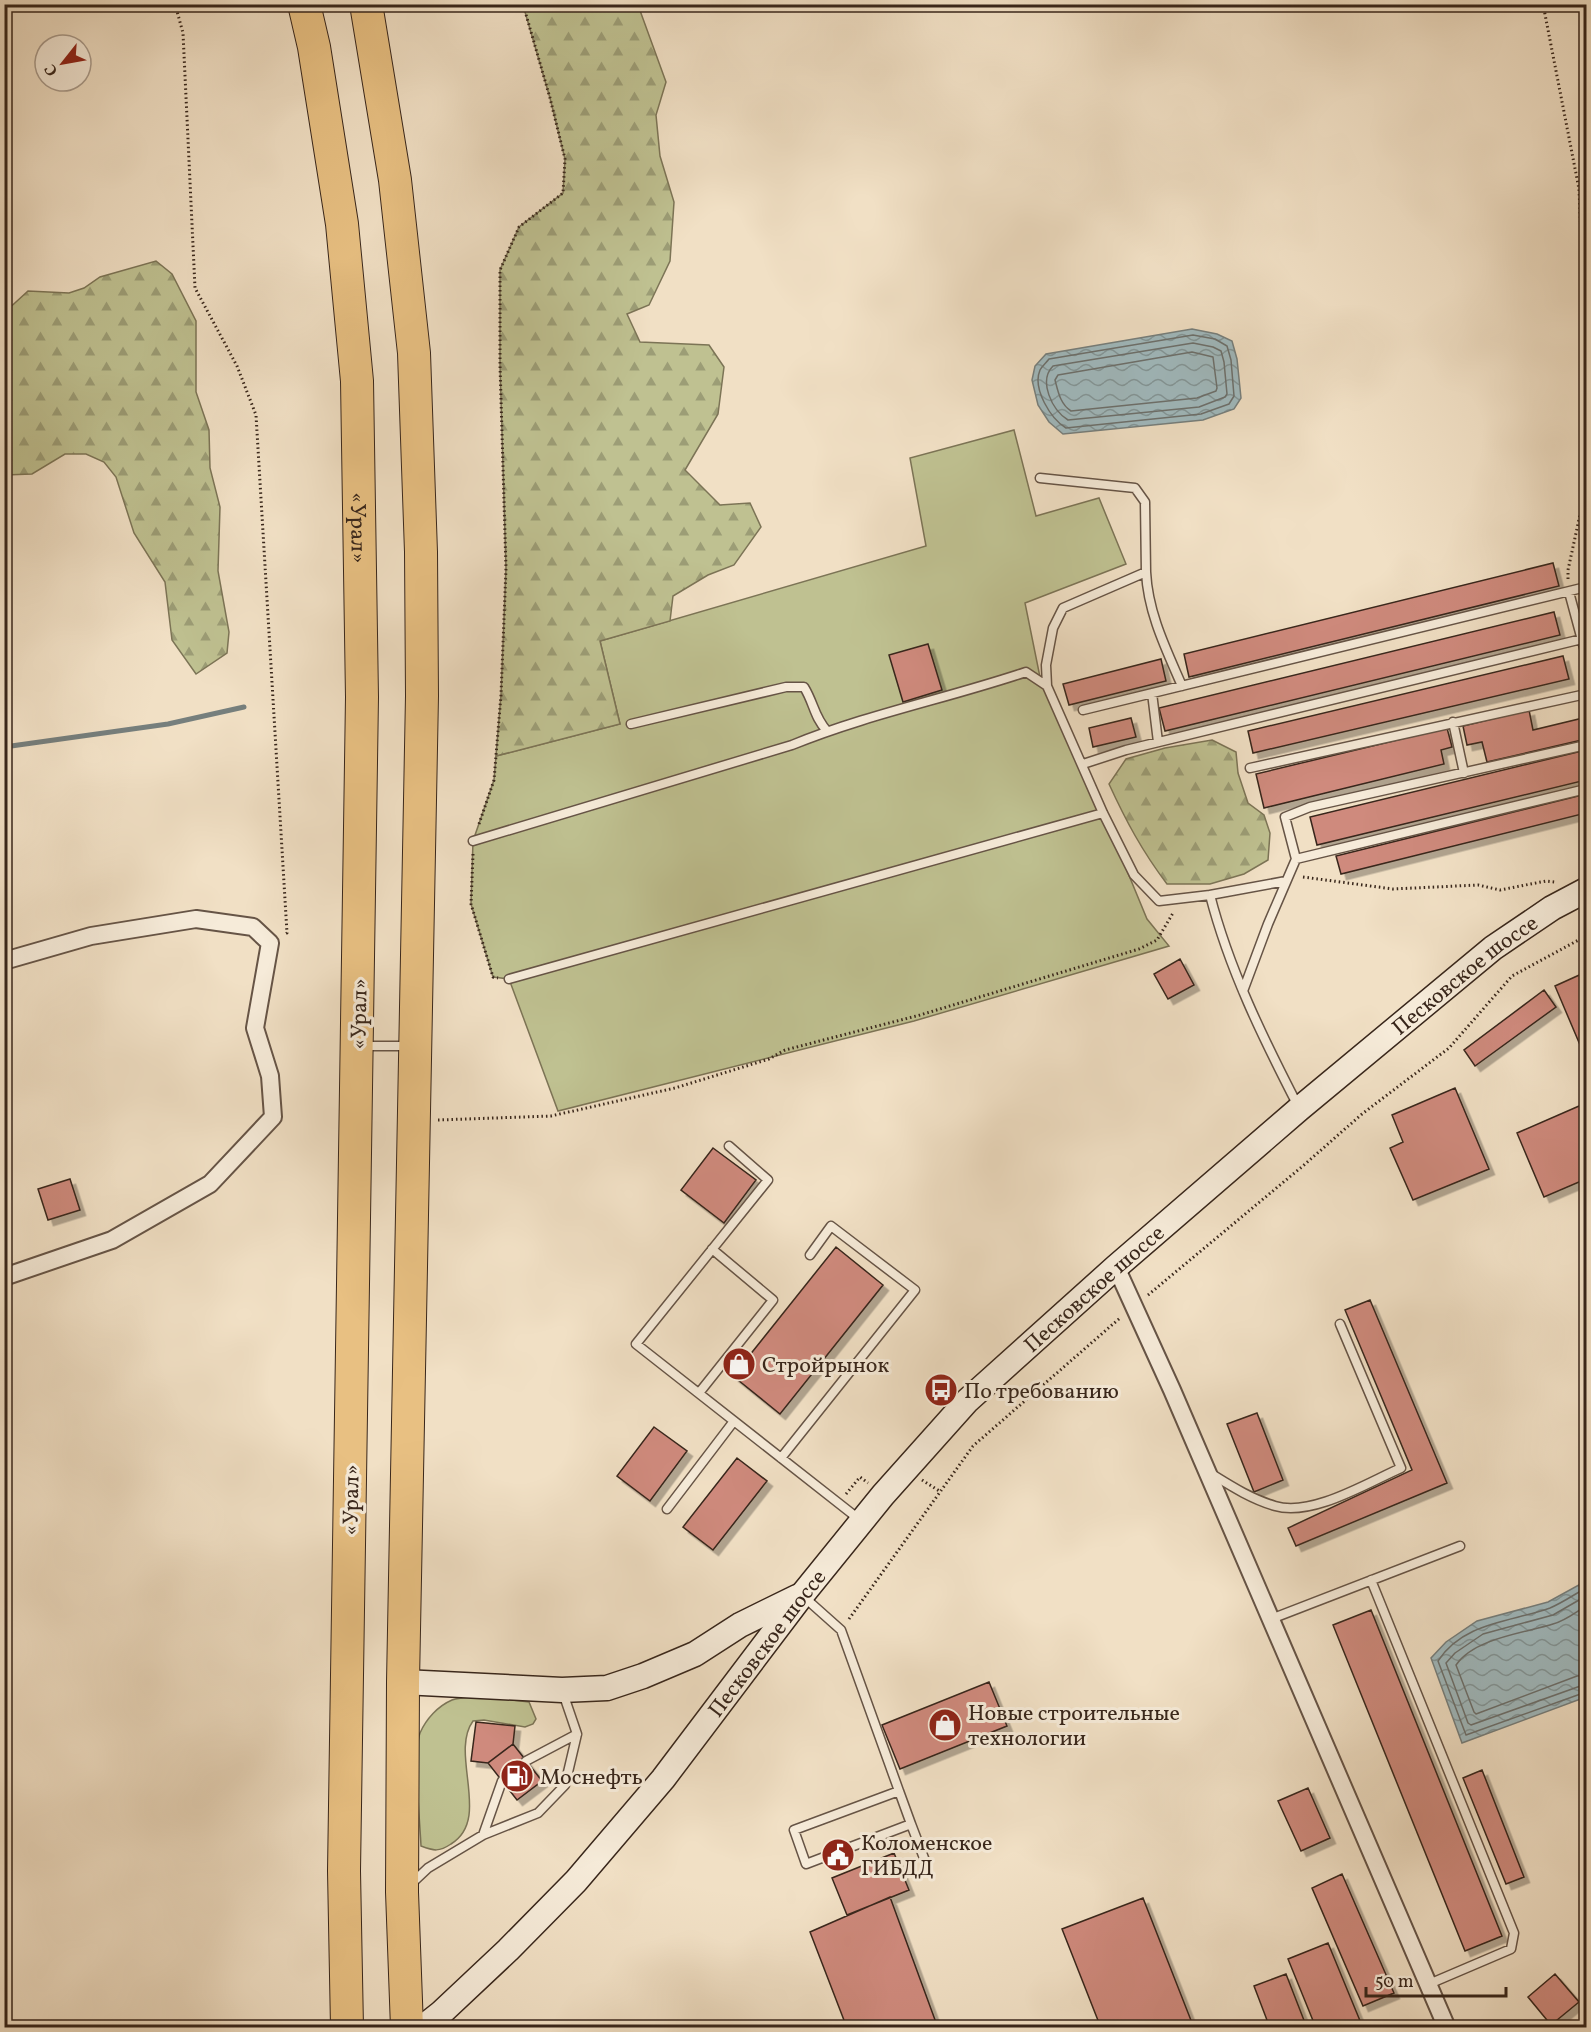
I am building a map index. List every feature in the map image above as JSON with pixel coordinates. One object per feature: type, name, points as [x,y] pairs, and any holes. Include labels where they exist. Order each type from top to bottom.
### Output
[{"type":"highway","name":"«Урал»","points":[[304,4],[314,47],[342,224],[357,381],[362,697],[344,1871],[347,2028]]},
{"type":"highway","points":[[366,4],[396,180],[414,353],[421,552],[422,684],[403,1682],[402,1892],[406,2028]]},
{"type":"street","name":"Песковское шоссе","points":[[422,2028],[508,1950],[576,1881],[663,1779],[802,1595],[898,1477],[967,1401],[1116,1267],[1299,1109],[1493,948],[1552,908],[1587,890]]},
{"type":"street","points":[[4,961],[91,936],[196,919],[253,927],[270,942],[255,1028],[270,1076],[273,1117],[210,1184],[112,1240],[4,1276]]},
{"type":"street","points":[[1116,1267],[1207,1471],[1447,2028]]},
{"type":"street","points":[[403,1682],[562,1690],[607,1688],[695,1654],[740,1625],[802,1595]]},
{"type":"street","points":[[740,1625],[750,1628],[759,1635],[763,1646]]},
{"type":"lane","points":[[1040,478],[1135,488],[1145,502],[1147,586],[1157,626],[1182,686]]},
{"type":"lane","points":[[1146,572],[1063,608],[1053,628],[1047,665],[1047,686],[1103,813],[1134,875],[1159,901],[1210,895],[1286,881]]},
{"type":"lane","points":[[1083,710],[1587,587]]},
{"type":"lane","points":[[1569,592],[1584,638],[1587,656]]},
{"type":"lane","points":[[1083,764],[1126,750],[1584,638]]},
{"type":"lane","points":[[474,841],[792,745],[827,731],[1026,672],[1047,686]]},
{"type":"lane","points":[[631,724],[786,687],[804,687],[812,700],[818,720],[827,731]]},
{"type":"lane","points":[[1152,693],[1158,742]]},
{"type":"lane","points":[[1250,768],[1587,694]]},
{"type":"lane","points":[[1453,723],[1464,772]]},
{"type":"lane","points":[[1243,991],[1296,859],[1286,817],[1310,807],[1587,745]]},
{"type":"lane","points":[[1296,859],[1587,789]]},
{"type":"lane","points":[[509,979],[1103,813]]},
{"type":"lane","points":[[1210,895],[1221,936],[1243,991],[1263,1038],[1299,1109]]},
{"type":"lane","points":[[357,1046],[415,1046]]},
{"type":"lane","points":[[729,1146],[768,1180],[636,1344],[862,1522]]},
{"type":"lane","points":[[781,1458],[915,1290],[831,1226],[810,1254]]},
{"type":"lane","points":[[699,1393],[773,1300],[712,1249]]},
{"type":"lane","points":[[1207,1471],[1251,1498],[1278,1507],[1305,1508],[1401,1468],[1340,1324]]},
{"type":"lane","points":[[667,1509],[734,1421]]},
{"type":"lane","points":[[1270,1619],[1460,1546]]},
{"type":"lane","points":[[1371,1580],[1514,1933],[1510,1949],[1429,1984]]},
{"type":"lane","points":[[802,1595],[841,1630],[927,1866]]},
{"type":"lane","points":[[402,1892],[428,1868],[483,1835],[538,1813],[565,1785],[577,1734],[562,1690]]},
{"type":"lane","points":[[526,1761],[577,1734]]},
{"type":"lane","points":[[483,1835],[502,1781]]},
{"type":"lane","points":[[899,1791],[794,1830],[806,1864],[911,1824]]},
{"type":"path","points":[[175,4],[183,33],[195,288],[237,366],[256,415],[288,933],[270,942]]},
{"type":"path","points":[[509,979],[493,977],[471,904],[474,841],[494,780],[501,695],[506,568],[500,365],[500,270],[519,227],[563,193],[565,159],[523,4]]},
{"type":"path","points":[[1543,4],[1579,189],[1587,350]]},
{"type":"path","points":[[1569,592],[1568,570],[1587,487]]},
{"type":"path","points":[[1286,881],[1299,876],[1393,889],[1478,885],[1500,890],[1546,881],[1556,882]]},
{"type":"path","points":[[431,1120],[551,1116],[675,1088],[769,1059],[785,1050],[920,1015],[1139,950],[1157,940],[1181,898]]},
{"type":"path","points":[[841,1630],[973,1446],[1362,1114],[1449,1048],[1512,976],[1587,936]]},
{"type":"green space","points":[[523,5],[638,5],[666,82],[656,115],[660,156],[674,202],[670,261],[649,305],[627,314],[640,342],[709,345],[724,367],[718,414],[685,470],[720,505],[750,503],[761,527],[734,565],[708,575],[673,596],[670,621],[600,641],[620,724],[496,756],[506,568],[500,365],[500,270],[519,227],[563,193],[565,159]]},
{"type":"green space","points":[[156,261],[172,274],[196,321],[196,392],[209,430],[210,468],[220,507],[218,571],[229,632],[227,653],[196,674],[172,640],[165,582],[134,533],[116,477],[104,462],[86,454],[65,454],[32,474],[5,475],[5,312],[28,291],[69,293],[84,288],[100,277]]},
{"type":"green space","points":[[1014,430],[1036,516],[1099,498],[1126,564],[1025,603],[1041,682],[1083,764],[1147,919],[1169,946],[914,1021],[558,1111],[509,979],[493,977],[471,904],[473,841],[494,780],[496,756],[620,724],[600,641],[926,546],[910,458]]},
{"type":"green space","points":[[1212,740],[1236,752],[1238,773],[1248,803],[1264,815],[1270,833],[1268,860],[1244,874],[1210,884],[1167,884],[1135,836],[1109,784],[1126,759],[1165,748]]},
{"type":"green space","points":[[480,1696],[529,1702],[536,1719],[533,1724],[525,1727],[484,1720],[473,1721],[467,1735],[465,1751],[470,1803],[463,1833],[451,1844],[440,1849],[433,1850],[421,1846],[417,1771],[420,1733],[433,1714],[442,1706],[458,1698]]},
{"type":"water","points":[[1192,329],[1217,334],[1232,341],[1237,359],[1241,398],[1234,409],[1203,420],[1063,434],[1049,422],[1038,405],[1032,380],[1035,366],[1046,354]]},
{"type":"water","points":[[1586,1581],[1586,1697],[1462,1743],[1431,1658],[1446,1642],[1477,1621],[1548,1602]]},
{"type":"building","points":[[1553,563],[1559,586],[1189,677],[1184,654]]},
{"type":"building","points":[[1554,612],[1560,635],[1165,731],[1159,708]]},
{"type":"building","points":[[928,644],[942,690],[903,702],[889,655]]},
{"type":"building","points":[[1563,656],[1569,679],[1253,753],[1248,731]]},
{"type":"building","points":[[1161,659],[1166,681],[1069,705],[1063,684]]},
{"type":"building","points":[[1529,710],[1533,730],[1583,718],[1586,739],[1487,762],[1482,742],[1467,745],[1463,726]]},
{"type":"building","points":[[1131,718],[1136,737],[1093,747],[1089,728]]},
{"type":"building","points":[[1447,728],[1452,747],[1441,750],[1444,764],[1264,808],[1256,774]]},
{"type":"building","points":[[1586,750],[1586,780],[1317,845],[1310,817]]},
{"type":"building","points":[[1586,794],[1586,813],[1341,874],[1336,856]]},
{"type":"building","points":[[1180,959],[1194,985],[1168,999],[1154,974]]},
{"type":"building","points":[[1586,972],[1586,1059],[1555,986]]},
{"type":"building","points":[[1544,990],[1556,1007],[1475,1066],[1464,1050]]},
{"type":"building","points":[[1455,1088],[1489,1169],[1413,1200],[1390,1148],[1403,1142],[1392,1115]]},
{"type":"building","points":[[1586,1103],[1586,1179],[1544,1197],[1517,1133]]},
{"type":"building","points":[[713,1148],[756,1180],[724,1223],[681,1190]]},
{"type":"building","points":[[70,1179],[80,1210],[48,1220],[38,1189]]},
{"type":"building","points":[[836,1247],[883,1285],[780,1414],[733,1376]]},
{"type":"building","points":[[1370,1300],[1447,1483],[1296,1546],[1288,1528],[1412,1470],[1345,1310]]},
{"type":"building","points":[[1257,1413],[1283,1480],[1254,1492],[1227,1424]]},
{"type":"building","points":[[654,1427],[687,1451],[650,1501],[617,1476]]},
{"type":"building","points":[[737,1458],[767,1481],[713,1550],[683,1527]]},
{"type":"building","points":[[1371,1610],[1502,1936],[1465,1951],[1333,1625]]},
{"type":"building","name":"Новые строительные технологии","points":[[989,1682],[1007,1726],[900,1769],[882,1725]]},
{"type":"building","points":[[476,1722],[515,1726],[513,1744],[488,1763],[471,1761]]},
{"type":"building","points":[[513,1744],[542,1781],[517,1800],[488,1763]]},
{"type":"building","points":[[1482,1770],[1524,1877],[1506,1884],[1463,1778]]},
{"type":"building","points":[[1308,1788],[1330,1838],[1301,1851],[1278,1801]]},
{"type":"building","points":[[894,1853],[909,1890],[847,1915],[832,1878]]},
{"type":"building","points":[[1342,1874],[1394,1993],[1363,2006],[1312,1888]]},
{"type":"building","points":[[890,1897],[938,2028],[847,2028],[810,1932]]},
{"type":"building","points":[[1143,1898],[1194,2028],[1101,2028],[1062,1929]]},
{"type":"building","points":[[1328,1943],[1363,2028],[1316,2028],[1288,1959]]},
{"type":"building","points":[[1286,1974],[1307,2028],[1270,2028],[1254,1986]]},
{"type":"building","points":[[1555,1974],[1579,2002],[1551,2025],[1528,1997]]},
{"type":"waterway","points":[[1584,4],[1586,19]]},
{"type":"waterway","points":[[4,747],[168,724],[244,707]]},
{"type":"place","name":"Стройрынок","points":[[739,1364]]},
{"type":"place","name":"По требованию","points":[[941,1390]]},
{"type":"place","name":"Новые строительные технологии","points":[[945,1725]]},
{"type":"place","name":"Моснефть","points":[[517,1776]]},
{"type":"place","name":"Коломенское ГИБДД","points":[[838,1855]]}]
